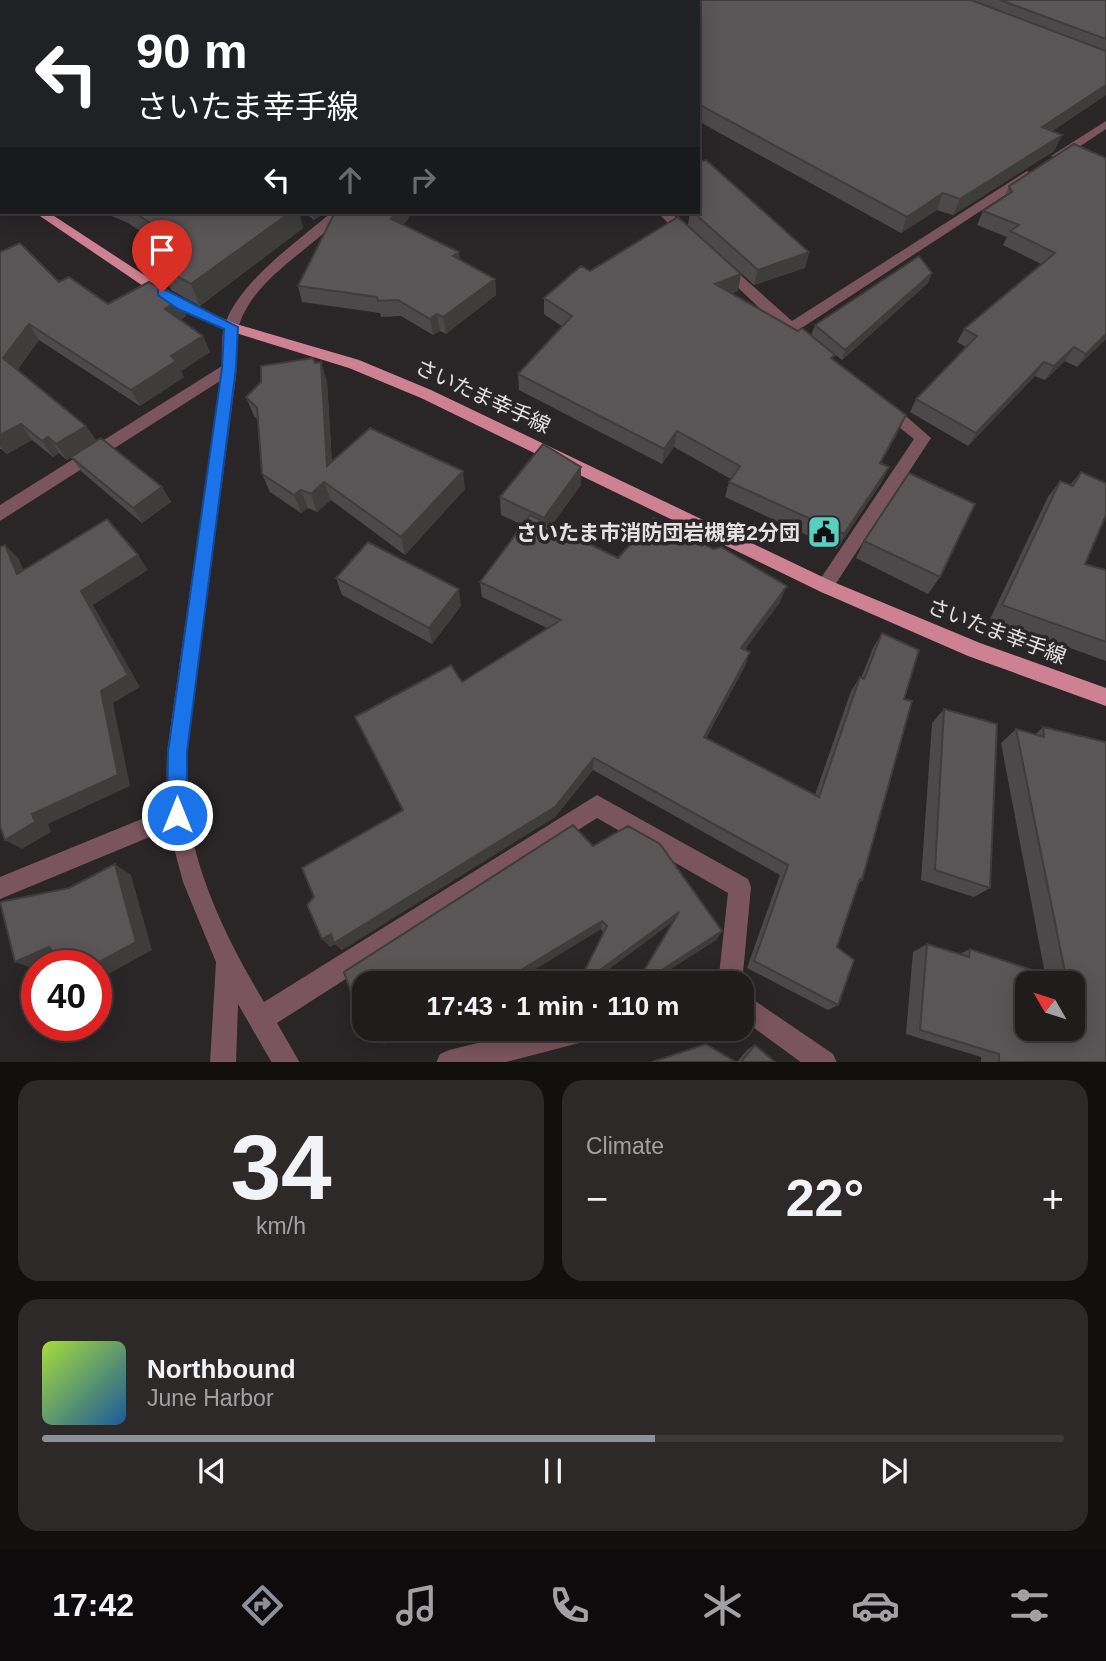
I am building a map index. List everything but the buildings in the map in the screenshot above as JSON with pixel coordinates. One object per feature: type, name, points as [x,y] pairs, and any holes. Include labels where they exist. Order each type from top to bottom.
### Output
[{"type":"main road","name":"さいたま幸手線","points":[[43,214],[182,306],[231,327],[354,364],[426,394],[825,586],[975,650],[1106,697]]},
{"type":"street","points":[[789,329],[1106,124]]},
{"type":"street","points":[[287,1062],[228,961],[191,875],[177,815],[177,752],[229,368],[231,327],[238,310],[258,287],[337,214]]},
{"type":"street","points":[[665,214],[810,346]]},
{"type":"street","points":[[0,514],[229,368]]},
{"type":"street","points":[[825,586],[923,438],[872,396]]},
{"type":"street","points":[[260,1019],[597,806],[740,887],[731,971]]},
{"type":"street","points":[[0,888],[177,815]]},
{"type":"street","points":[[223,1062],[228,961]]},
{"type":"street","points":[[754,1012],[824,1062]]},
{"type":"street","points":[[449,1062],[537,1041]]},
{"type":"place","name":"さいたま市消防団岩槻第2分団","points":[[824,532]]},
{"type":"route","points":[[162,292],[182,306],[231,327],[229,368],[177,752],[177,815]]}]
